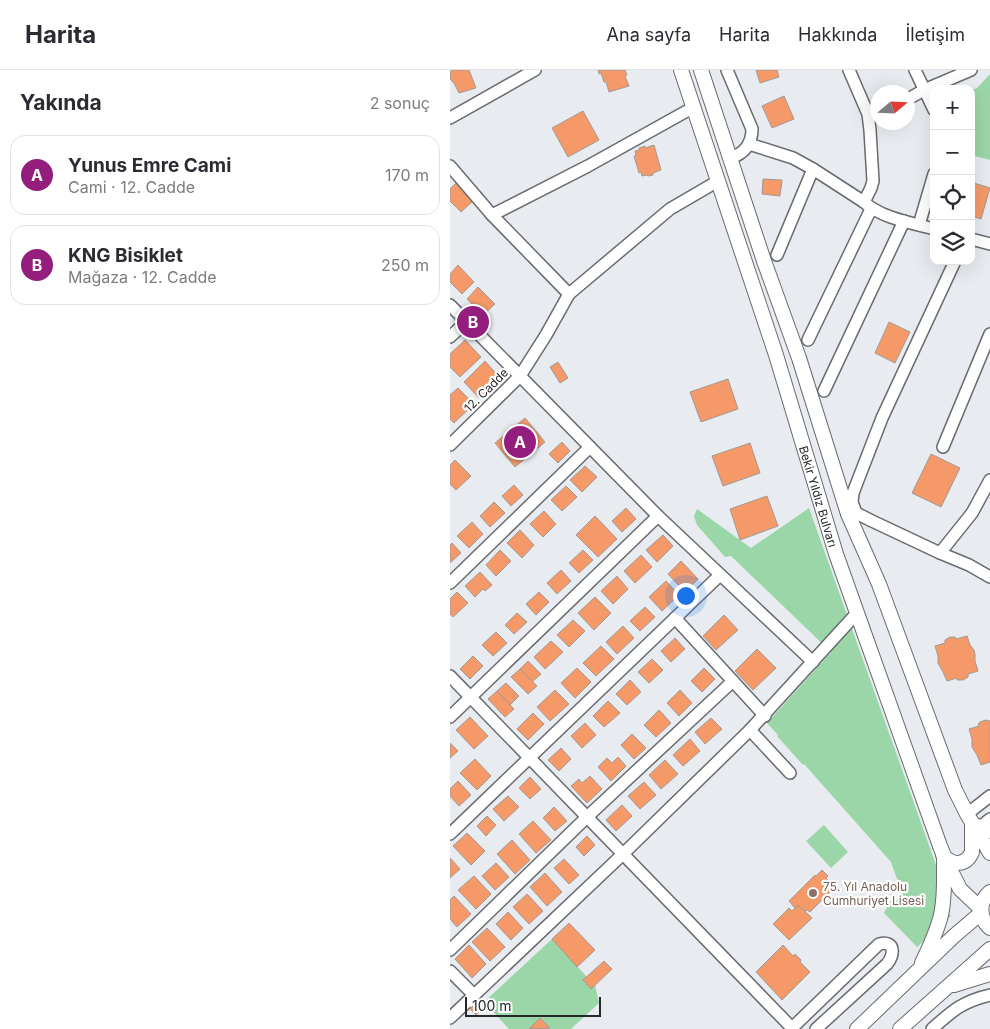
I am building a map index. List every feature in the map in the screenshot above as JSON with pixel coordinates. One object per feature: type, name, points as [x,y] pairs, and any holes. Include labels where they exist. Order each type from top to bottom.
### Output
[{"type":"main road","name":"Bekir Yıldız Bulvarı","points":[[681,70],[776,355],[836,554],[944,855],[960,889],[981,911],[982,919],[990,928]]},
{"type":"main road","name":"Bekir Yıldız Bulvarı","points":[[701,70],[852,513],[953,784],[980,823],[990,853]]},
{"type":"main road","points":[[944,855],[952,863],[968,860],[980,823]]},
{"type":"main road","points":[[918,971],[937,928],[941,914],[944,855]]},
{"type":"main road","points":[[857,1029],[981,911],[983,900],[990,892]]},
{"type":"main road","points":[[900,1029],[990,949]]},
{"type":"main road","points":[[948,986],[990,974]]},
{"type":"street","points":[[450,118],[535,70]]},
{"type":"street","points":[[727,70],[752,129],[751,139],[743,152],[730,158]]},
{"type":"street","points":[[849,70],[870,107]]},
{"type":"street","points":[[915,70],[930,102]]},
{"type":"street","points":[[915,95],[971,70]]},
{"type":"street","points":[[492,215],[588,166],[694,106]]},
{"type":"street","points":[[808,340],[867,206],[873,181],[870,130]]},
{"type":"street","points":[[749,144],[793,158],[813,169],[867,206],[904,221],[930,228]]},
{"type":"street","points":[[450,166],[492,215],[569,294]]},
{"type":"street","points":[[777,255],[813,169]]},
{"type":"street","points":[[919,225],[934,175]]},
{"type":"street","name":"12. Cadde","points":[[451,441],[520,376],[569,294],[670,208],[718,180]]},
{"type":"street","points":[[824,391],[904,221]]},
{"type":"street","points":[[975,240],[990,244]]},
{"type":"street","points":[[953,265],[882,418],[853,493],[852,513],[940,554],[969,565],[990,577]]},
{"type":"street","points":[[450,305],[658,516],[813,662]]},
{"type":"street","points":[[450,337],[466,322]]},
{"type":"street","points":[[944,447],[990,334]]},
{"type":"street","points":[[450,583],[590,447]]},
{"type":"street","points":[[940,554],[972,513],[990,480]]},
{"type":"street","points":[[450,717],[658,516]]},
{"type":"street","points":[[450,834],[720,575]]},
{"type":"street","points":[[450,1018],[750,730],[857,613]]},
{"type":"street","points":[[675,618],[764,716]]},
{"type":"street","points":[[450,676],[793,1029],[880,944],[886,943],[891,946],[892,955],[886,964],[816,1029]]},
{"type":"street","points":[[450,950],[587,817],[733,681]]},
{"type":"street","points":[[750,730],[790,773]]},
{"type":"street","points":[[980,823],[990,796]]},
{"type":"street","points":[[450,971],[474,995]]},
{"type":"street","points":[[932,1029],[950,1013],[964,1004],[990,995]]},
{"type":"green space","points":[[990,74],[990,160],[975,156],[975,89]]},
{"type":"green space","points":[[809,508],[946,893],[937,901],[951,916],[917,947],[884,913],[890,901],[898,899],[902,893],[891,862],[767,723],[831,652],[731,556],[725,557],[697,525],[694,516],[697,509],[751,548]]},
{"type":"green space","points":[[824,825],[848,852],[831,868],[806,841]]},
{"type":"green space","points":[[552,939],[587,977],[591,989],[595,985],[599,1003],[571,1029],[509,1029],[484,1002]]},
{"type":"building","points":[[451,70],[469,70],[476,88],[459,93],[450,79]]},
{"type":"building","points":[[598,70],[625,70],[629,86],[609,92],[606,82],[604,82]]},
{"type":"building","points":[[756,70],[777,70],[779,77],[760,83]]},
{"type":"building","points":[[784,96],[794,119],[772,128],[762,106]]},
{"type":"building","points":[[583,111],[599,140],[568,157],[552,128]]},
{"type":"building","points":[[654,145],[661,170],[653,173],[653,175],[642,176],[641,172],[639,173],[634,156],[636,156],[635,151],[645,146],[645,148]]},
{"type":"building","points":[[763,179],[782,180],[780,196],[762,194]]},
{"type":"building","points":[[456,183],[473,201],[461,212],[450,201],[450,189]]},
{"type":"building","points":[[975,183],[990,188],[981,219],[975,217]]},
{"type":"building","points":[[458,265],[474,282],[462,294],[450,282],[450,274]]},
{"type":"building","points":[[478,287],[495,304],[483,315],[467,299]]},
{"type":"building","points":[[889,322],[910,332],[895,363],[875,353]]},
{"type":"building","points":[[465,340],[481,357],[460,377],[450,367],[450,354]]},
{"type":"building","points":[[485,361],[500,378],[479,398],[464,382]]},
{"type":"building","points":[[558,362],[568,378],[560,383],[550,367]]},
{"type":"building","points":[[728,379],[738,409],[701,422],[690,392]]},
{"type":"building","points":[[458,388],[474,404],[454,423],[450,419],[450,395]]},
{"type":"building","points":[[525,418],[545,442],[515,467],[495,443]]},
{"type":"building","points":[[562,442],[570,451],[558,463],[549,454]]},
{"type":"building","points":[[750,443],[760,473],[723,486],[712,456]]},
{"type":"building","points":[[931,454],[960,468],[941,507],[912,493]]},
{"type":"building","points":[[455,460],[471,476],[456,490],[450,484],[450,465]]},
{"type":"building","points":[[585,466],[597,477],[582,492],[570,480]]},
{"type":"building","points":[[514,485],[523,495],[511,506],[502,496]]},
{"type":"building","points":[[566,486],[577,497],[562,511],[551,500]]},
{"type":"building","points":[[767,496],[778,526],[740,540],[730,509]]},
{"type":"building","points":[[494,502],[505,513],[490,527],[480,516]]},
{"type":"building","points":[[626,508],[636,519],[622,532],[612,521]]},
{"type":"building","points":[[544,511],[556,524],[543,537],[530,524]]},
{"type":"building","points":[[595,516],[617,539],[598,557],[576,535]]},
{"type":"building","points":[[472,522],[483,534],[469,548],[457,536]]},
{"type":"building","points":[[520,530],[534,545],[522,558],[507,543]]},
{"type":"building","points":[[663,535],[673,546],[657,562],[646,550]]},
{"type":"building","points":[[452,543],[461,553],[450,563],[450,545]]},
{"type":"building","points":[[500,550],[511,561],[496,576],[486,565]]},
{"type":"building","points":[[583,550],[593,560],[579,573],[569,563]]},
{"type":"building","points":[[641,555],[652,567],[635,583],[624,571]]},
{"type":"building","points":[[681,561],[698,579],[685,592],[668,574]]},
{"type":"building","points":[[561,570],[571,581],[557,594],[547,583]]},
{"type":"building","points":[[480,572],[492,585],[485,591],[483,589],[475,597],[465,586]]},
{"type":"building","points":[[617,576],[628,589],[613,604],[601,591]]},
{"type":"building","points":[[666,581],[679,595],[662,611],[649,597]]},
{"type":"building","points":[[457,592],[468,603],[453,617],[450,614],[450,599]]},
{"type":"building","points":[[539,592],[549,602],[536,615],[526,604]]},
{"type":"building","points":[[595,597],[611,613],[594,630],[578,613]]},
{"type":"building","points":[[645,607],[655,617],[640,631],[630,621]]},
{"type":"building","points":[[517,613],[527,622],[514,634],[505,625]]},
{"type":"building","points":[[724,615],[738,630],[716,650],[703,636]]},
{"type":"building","points":[[573,620],[585,631],[569,647],[557,635]]},
{"type":"building","points":[[623,626],[634,638],[617,654],[606,642]]},
{"type":"building","points":[[496,632],[507,643],[493,656],[482,645]]},
{"type":"building","points":[[967,636],[974,650],[978,671],[968,674],[968,677],[963,680],[957,680],[957,678],[947,681],[938,663],[935,646],[945,643],[945,640],[950,637],[955,637],[956,639]]},
{"type":"building","points":[[675,638],[685,649],[671,662],[661,651]]},
{"type":"building","points":[[551,641],[563,652],[545,669],[534,657]]},
{"type":"building","points":[[601,646],[614,659],[596,676],[583,663]]},
{"type":"building","points":[[757,649],[776,668],[753,690],[735,671]]},
{"type":"building","points":[[473,656],[483,666],[470,679],[460,669]]},
{"type":"building","points":[[652,659],[663,670],[649,683],[638,672]]},
{"type":"building","points":[[528,661],[541,674],[532,682],[520,669]]},
{"type":"building","points":[[577,668],[591,682],[575,698],[561,683]]},
{"type":"building","points":[[704,668],[715,679],[702,692],[691,681]]},
{"type":"building","points":[[520,669],[537,686],[528,694],[511,677]]},
{"type":"building","points":[[630,680],[641,692],[627,705],[616,694]]},
{"type":"building","points":[[506,683],[519,696],[510,705],[497,691]]},
{"type":"building","points":[[555,690],[569,704],[550,721],[537,707]]},
{"type":"building","points":[[680,690],[692,703],[679,716],[667,703]]},
{"type":"building","points":[[497,691],[514,709],[505,717],[488,699]]},
{"type":"building","points":[[608,701],[620,713],[604,727],[593,716]]},
{"type":"building","points":[[659,710],[671,723],[656,737],[644,725]]},
{"type":"building","points":[[533,713],[544,724],[528,740],[517,729]]},
{"type":"building","points":[[470,717],[488,736],[474,749],[456,730]]},
{"type":"building","points":[[711,718],[722,729],[705,744],[695,732]]},
{"type":"building","points":[[990,721],[990,762],[981,765],[972,747],[969,729],[979,726],[980,722]]},
{"type":"building","points":[[585,723],[596,735],[582,748],[571,736]]},
{"type":"building","points":[[632,734],[646,748],[634,759],[621,745]]},
{"type":"building","points":[[690,739],[700,751],[683,766],[673,755]]},
{"type":"building","points":[[450,743],[458,751],[450,758]]},
{"type":"building","points":[[561,748],[571,759],[559,771],[548,760]]},
{"type":"building","points":[[618,757],[626,766],[611,781],[598,767],[607,758],[612,763]]},
{"type":"building","points":[[475,759],[491,776],[477,790],[460,773]]},
{"type":"building","points":[[665,760],[678,774],[661,789],[649,775]]},
{"type":"building","points":[[590,776],[602,789],[587,803],[571,786],[579,779],[582,783]]},
{"type":"building","points":[[530,777],[541,789],[530,799],[519,788]]},
{"type":"building","points":[[458,781],[471,795],[459,806],[450,796],[450,789]]},
{"type":"building","points":[[644,782],[656,795],[640,809],[628,796]]},
{"type":"building","points":[[508,796],[519,807],[504,821],[493,809]]},
{"type":"building","points":[[622,805],[632,816],[616,831],[606,820]]},
{"type":"building","points":[[554,807],[567,821],[555,831],[543,818]]},
{"type":"building","points":[[487,816],[496,825],[486,836],[477,826]]},
{"type":"building","points":[[533,821],[551,840],[536,853],[519,834]]},
{"type":"building","points":[[467,833],[485,851],[471,865],[453,846]]},
{"type":"building","points":[[587,836],[595,845],[584,856],[576,847]]},
{"type":"building","points":[[512,840],[530,860],[515,874],[497,854]]},
{"type":"building","points":[[450,858],[460,869],[450,878]]},
{"type":"building","points":[[564,859],[579,875],[569,884],[554,868]]},
{"type":"building","points":[[496,863],[509,877],[495,890],[482,876]]},
{"type":"building","points":[[822,870],[828,876],[826,878],[835,887],[810,912],[807,910],[805,912],[798,905],[795,908],[789,901]]},
{"type":"building","points":[[545,873],[562,892],[547,906],[530,887]]},
{"type":"building","points":[[474,876],[491,894],[476,909],[458,890]]},
{"type":"building","points":[[527,894],[543,911],[529,924],[513,907]]},
{"type":"building","points":[[454,896],[471,914],[457,927],[450,919],[450,900]]},
{"type":"building","points":[[798,905],[812,918],[789,940],[773,924],[789,908],[792,911]]},
{"type":"building","points":[[508,912],[523,928],[511,940],[496,924]]},
{"type":"building","points":[[569,923],[595,950],[577,967],[552,939]]},
{"type":"building","points":[[487,928],[505,947],[490,961],[472,942]]},
{"type":"building","points":[[469,945],[486,964],[472,978],[455,959]]},
{"type":"building","points":[[783,945],[793,956],[795,954],[801,960],[800,962],[810,972],[782,1000],[756,972]]},
{"type":"building","points":[[604,961],[612,969],[591,989],[583,980]]},
{"type":"building","points":[[473,1002],[481,1010],[476,1015],[468,1007]]},
{"type":"building","points":[[540,1018],[550,1028],[529,1029]]},
{"type":"place","name":"KNG Bisiklet","points":[[473,322]]},
{"type":"place","name":"Yunus Emre Cami","points":[[520,442]]},
{"type":"place","name":"75. Yıl Anadolu Cumhuriyet Lisesi","points":[[813,893]]}]
